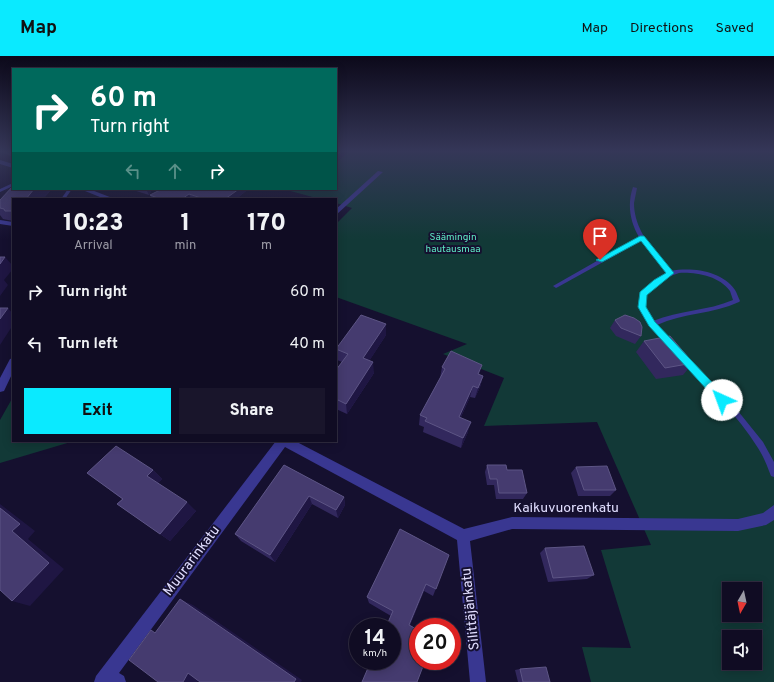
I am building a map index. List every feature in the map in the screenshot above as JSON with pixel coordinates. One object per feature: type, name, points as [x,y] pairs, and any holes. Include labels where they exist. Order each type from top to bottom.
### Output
[{"type":"street","points":[[337,212],[370,181]]},
{"type":"street","points":[[85,190],[109,198]]},
{"type":"street","points":[[100,195],[107,190]]},
{"type":"street","points":[[0,388],[12,364]]},
{"type":"street","name":"Muurarinkatu","points":[[109,679],[282,442]]},
{"type":"street","points":[[285,442],[463,536]]},
{"type":"street","name":"Kaikuvuorenkatu","points":[[463,536],[512,523],[738,525],[766,518],[774,511]]},
{"type":"street","name":"Silittäjänkatu","points":[[463,536],[478,682]]},
{"type":"lane","points":[[0,191],[12,185]]},
{"type":"lane","points":[[635,188],[632,204],[634,217],[642,238],[670,273]]},
{"type":"lane","points":[[0,222],[12,224]]},
{"type":"lane","points":[[556,286],[642,238]]},
{"type":"lane","points":[[652,324],[667,317],[726,307],[737,301],[732,290],[720,280],[706,273],[670,273],[656,282],[643,294],[642,307],[652,324],[754,434],[772,465],[774,473]]},
{"type":"green space","name":"Säämingin hautausmaa","points":[[337,181],[774,181],[774,682],[591,682],[582,647],[631,648],[601,550],[651,545],[597,422],[484,426],[504,378],[443,354],[467,344],[337,297],[337,223],[352,208],[337,203],[337,198],[316,198],[287,190],[337,190]]},
{"type":"green space","points":[[12,399],[12,442],[71,442],[0,463],[0,420]]},
{"type":"building","points":[[12,187],[12,190],[33,190],[27,198],[12,198],[12,211],[5,211],[4,209],[0,208],[0,200]]},
{"type":"building","points":[[160,190],[238,190],[226,198],[201,198],[189,194],[183,198],[158,198],[150,195]]},
{"type":"building","points":[[0,257],[5,257],[0,264]]},
{"type":"building","points":[[0,308],[8,308],[0,319]]},
{"type":"building","points":[[361,315],[386,324],[363,358],[373,362],[346,404],[337,400],[337,369],[348,354],[337,349]]},
{"type":"building","points":[[625,315],[640,322],[642,327],[641,336],[621,328],[615,320]]},
{"type":"building","points":[[670,336],[693,363],[665,368],[644,341]]},
{"type":"building","points":[[451,351],[482,365],[478,374],[483,376],[478,388],[473,386],[459,417],[471,422],[463,438],[425,421],[427,418],[420,415],[445,369],[442,367]]},
{"type":"building","points":[[116,446],[153,470],[147,476],[187,502],[160,534],[117,504],[123,499],[87,473]]},
{"type":"building","points":[[284,465],[344,497],[336,510],[309,496],[270,555],[235,534]]},
{"type":"building","points":[[487,465],[506,465],[507,470],[522,470],[527,493],[499,493],[497,479],[490,479]]},
{"type":"building","points":[[607,466],[616,490],[584,490],[576,467]]},
{"type":"building","points":[[0,508],[20,524],[12,531],[49,563],[12,601],[0,590]]},
{"type":"building","points":[[400,529],[449,555],[436,589],[426,584],[412,618],[409,618],[409,670],[422,670],[417,682],[362,682],[367,670],[401,670],[401,618],[390,618],[393,611],[367,597]]},
{"type":"building","points":[[584,546],[594,575],[553,578],[545,548]]},
{"type":"building","points":[[180,599],[296,679],[294,682],[200,682],[188,673],[183,682],[158,682],[129,660],[151,630],[155,633]]},
{"type":"building","points":[[546,667],[550,682],[523,682],[520,669]]},
{"type":"route","points":[[600,260],[642,238],[670,273],[656,282],[643,294],[642,307],[652,324],[722,400]]}]
